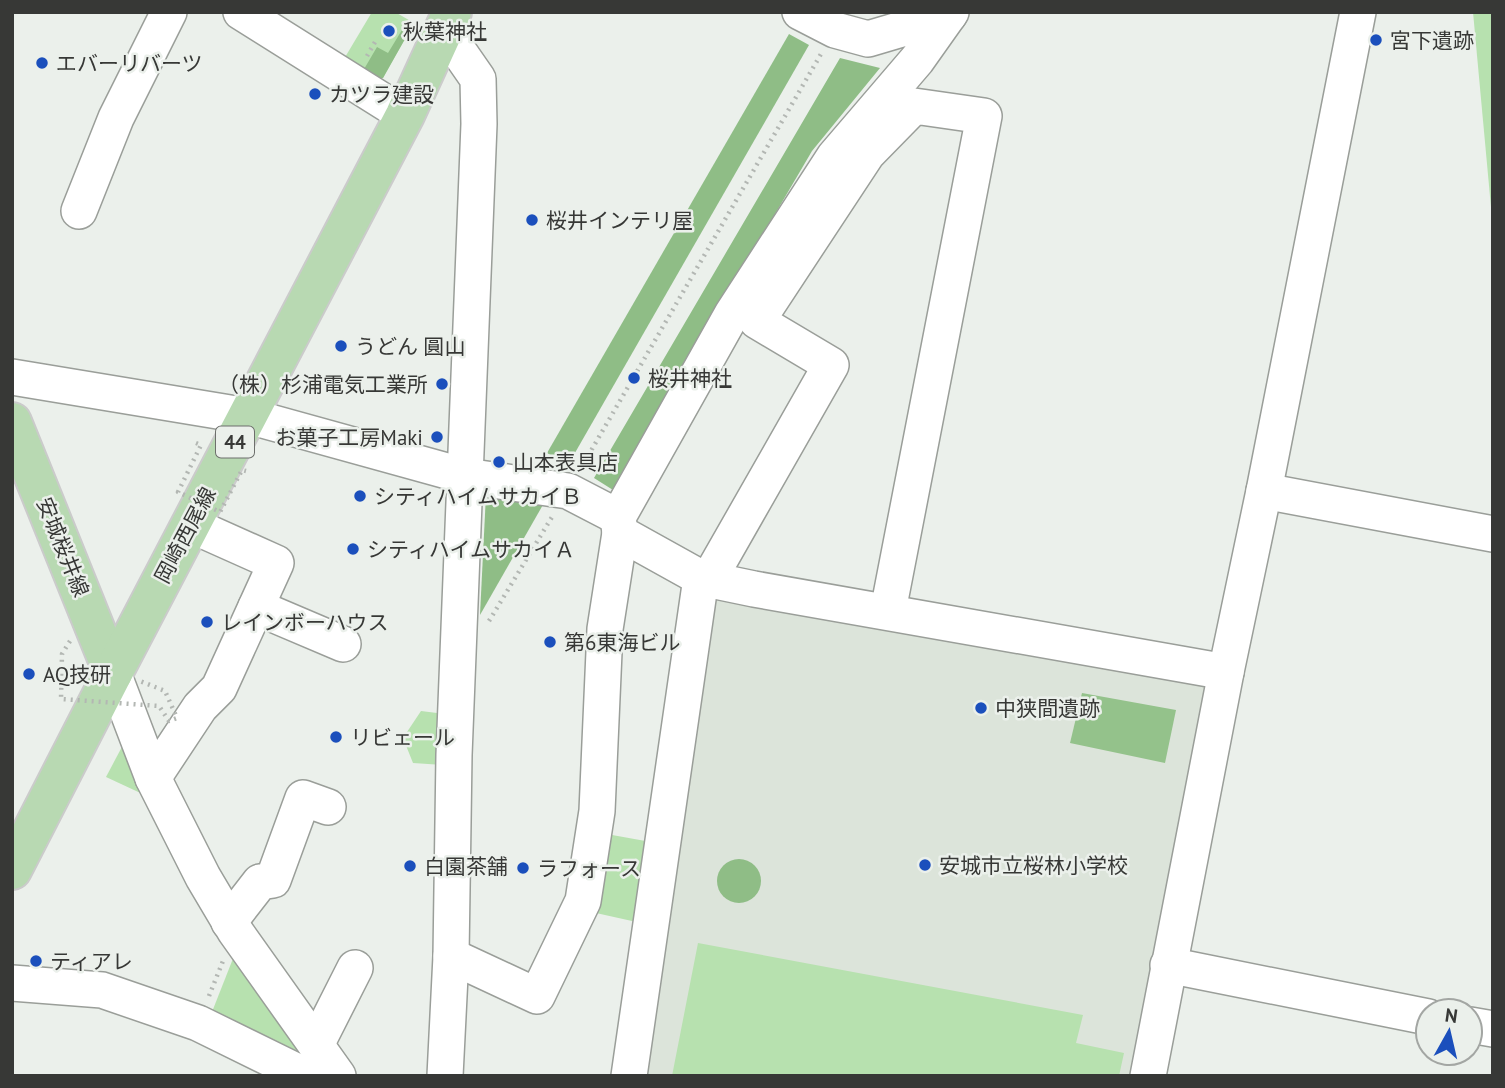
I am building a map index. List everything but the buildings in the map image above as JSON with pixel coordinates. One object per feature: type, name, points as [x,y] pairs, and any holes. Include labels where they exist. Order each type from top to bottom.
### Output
[{"type":"main road","name":"岡崎西尾線","points":[[12,870],[127,677],[191,525],[405,115],[448,21]]},
{"type":"main road","name":"安城桜井線","points":[[12,422],[127,677]]},
{"type":"street","points":[[79,211],[116,118],[169,12]]},
{"type":"street","points":[[242,12],[405,115]]},
{"type":"street","points":[[800,12],[835,30],[868,39],[950,14]]},
{"type":"street","points":[[1148,1076],[1358,12]]},
{"type":"street","points":[[451,956],[537,996],[583,901],[597,811],[605,629],[619,525],[732,314],[834,157],[917,60],[950,14]]},
{"type":"street","points":[[445,1076],[451,956],[454,755],[479,124],[478,79],[448,21]]},
{"type":"street","points":[[629,1076],[705,579],[831,365],[757,321],[867,154],[914,106],[985,116],[888,611]]},
{"type":"street","points":[[12,377],[248,416],[465,477],[568,491],[705,579],[1226,672]]},
{"type":"street","points":[[1264,491],[1493,534]]},
{"type":"street","points":[[153,778],[200,707],[219,688],[276,564],[191,525]]},
{"type":"street","points":[[256,607],[343,645]]},
{"type":"street","points":[[127,677],[153,778],[203,877],[311,1060]]},
{"type":"street","points":[[232,927],[260,882],[273,880],[303,798],[328,807]]},
{"type":"street","points":[[1168,965],[1414,1014]]},
{"type":"street","points":[[311,1060],[355,968]]},
{"type":"street","points":[[12,984],[102,990],[311,1060],[338,1076]]},
{"type":"path","points":[[458,657],[471,651],[568,491],[835,30]]},
{"type":"path","points":[[196,443],[201,445],[178,492],[220,512],[242,470],[246,471]]},
{"type":"path","points":[[70,641],[62,654],[61,699],[159,706],[169,721],[177,718],[165,691],[127,677]]},
{"type":"path","points":[[198,1023],[232,927]]},
{"type":"shaded area","points":[[372,12],[395,12],[414,23],[383,78],[341,64]]},
{"type":"shaded area","points":[[1473,12],[1493,12],[1493,229]]},
{"type":"shaded area","points":[[408,20],[414,23],[383,78],[369,82],[360,76],[377,47],[388,53]]},
{"type":"shaded area","points":[[789,34],[809,45],[568,465],[547,453]]},
{"type":"shaded area","points":[[840,58],[880,68],[812,151],[613,490],[594,478]]},
{"type":"shaded area","points":[[486,494],[544,503],[480,615]]},
{"type":"shaded area","name":"安城市立桜林小学校","points":[[701,578],[1226,672],[1149,1076],[629,1076]]},
{"type":"shaded area","points":[[1082,693],[1176,710],[1165,763],[1070,743]]},
{"type":"shaded area","points":[[421,711],[445,714],[443,765],[413,763],[403,738]]},
{"type":"shaded area","points":[[124,743],[149,797],[106,777]]},
{"type":"shaded area","points":[[601,833],[651,842],[641,923],[587,911]]},
{"type":"shaded area","points":[[739,859],[754,866],[761,881],[754,896],[739,903],[724,896],[717,881],[724,866]]},
{"type":"shaded area","points":[[698,943],[1083,1015],[1076,1043],[1124,1053],[1119,1076],[672,1076]]},
{"type":"shaded area","points":[[234,956],[301,1048],[291,1057],[210,1017]]},
{"type":"place","name":"秋葉神社","points":[[389,31]]},
{"type":"place","name":"宮下遺跡","points":[[1376,40]]},
{"type":"place","name":"エバーリバーツ","points":[[42,63]]},
{"type":"place","name":"カツラ建設","points":[[315,94]]},
{"type":"place","name":"桜井インテリ屋","points":[[532,220]]},
{"type":"place","name":"うどん 圓山","points":[[341,346]]},
{"type":"place","name":"桜井神社","points":[[634,378]]},
{"type":"place","name":"（株）杉浦電気工業所","points":[[442,384]]},
{"type":"place","name":"お菓子工房Maki","points":[[437,437]]},
{"type":"place","name":"山本表具店","points":[[499,462]]},
{"type":"place","name":"シティハイムサカイＢ","points":[[360,496]]},
{"type":"place","name":"シティハイムサカイＡ","points":[[353,549]]},
{"type":"place","name":"レインボーハウス","points":[[207,622]]},
{"type":"place","name":"第6東海ビル","points":[[550,642]]},
{"type":"place","name":"AQ技研","points":[[29,674]]},
{"type":"place","name":"中狭間遺跡","points":[[981,708]]},
{"type":"place","name":"リビェール","points":[[336,737]]},
{"type":"place","name":"安城市立桜林小学校","points":[[925,865]]},
{"type":"place","name":"白園茶舗","points":[[410,866]]},
{"type":"place","name":"ラフォース","points":[[523,868]]},
{"type":"place","name":"ティアレ","points":[[36,961]]}]
